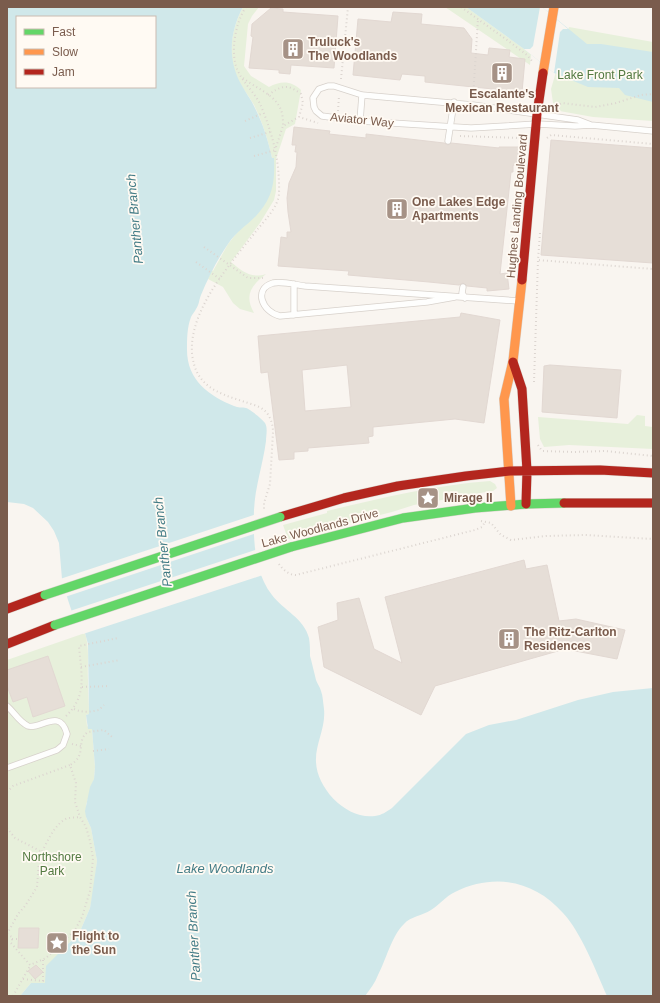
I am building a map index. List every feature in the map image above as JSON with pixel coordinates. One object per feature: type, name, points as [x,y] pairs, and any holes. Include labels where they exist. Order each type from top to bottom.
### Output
[{"type":"main road","name":"Hughes Landing Boulevard","points":[[511,506],[510,471],[504,399],[513,361],[520,302],[535,136],[544,65],[553,11]]},
{"type":"main road","name":"Hughes Landing Boulevard","points":[[513,361],[522,390],[527,471],[526,504]]},
{"type":"main road","name":"Lake Woodlands Drive","points":[[7,609],[280,517],[344,498],[398,486],[510,471],[600,470],[653,473]]},
{"type":"main road","name":"Lake Woodlands Drive","points":[[7,644],[55,625],[290,547],[403,518],[475,508],[526,504],[599,502],[653,503]]},
{"type":"lane","name":"Aviator Way","points":[[591,125],[578,120],[454,102],[362,95],[340,87],[323,87],[319,89],[313,98],[316,111],[322,116],[360,121],[471,128],[537,124],[575,126],[591,125],[653,131]]},
{"type":"lane","points":[[360,121],[362,95]]},
{"type":"lane","points":[[448,141],[454,102]]},
{"type":"lane","points":[[456,297],[427,302],[280,316],[268,311],[262,299],[262,293],[267,286],[274,283],[294,284],[520,302]]},
{"type":"lane","points":[[294,284],[294,315]]},
{"type":"lane","points":[[463,287],[462,294],[465,298]]},
{"type":"lane","points":[[7,706],[19,720],[26,725],[31,726],[49,721],[60,722],[64,726],[67,734],[63,745],[57,750],[7,768]]},
{"type":"path","points":[[246,7],[236,30],[234,61],[240,75],[260,103],[270,132],[278,162],[279,195],[267,218],[220,279],[206,300],[197,321],[192,352],[196,371],[203,382],[214,391],[229,398],[263,409],[273,425],[270,484],[264,503],[265,516]]},
{"type":"path","points":[[337,118],[348,7]]},
{"type":"path","points":[[460,7],[478,19],[533,62]]},
{"type":"path","points":[[473,105],[478,19]]},
{"type":"path","points":[[240,75],[251,85],[268,94],[273,99],[281,110],[283,126]]},
{"type":"path","points":[[268,94],[280,87],[294,88],[301,94],[303,104],[300,117]]},
{"type":"path","points":[[552,108],[562,103],[595,107],[625,101],[641,95],[653,94]]},
{"type":"path","points":[[244,121],[263,113]]},
{"type":"path","points":[[469,137],[471,128]]},
{"type":"path","points":[[250,138],[270,132]]},
{"type":"path","points":[[535,136],[547,138],[551,135],[653,144]]},
{"type":"path","points":[[547,138],[547,145]]},
{"type":"path","points":[[254,156],[276,150]]},
{"type":"path","points":[[534,385],[540,230]]},
{"type":"path","points":[[204,248],[230,266]]},
{"type":"path","points":[[538,260],[653,269]]},
{"type":"path","points":[[196,262],[220,279]]},
{"type":"path","points":[[536,442],[542,451]]},
{"type":"path","points":[[526,450],[572,452],[605,451],[653,456]]},
{"type":"path","points":[[478,520],[491,523],[501,535],[511,540],[546,536],[585,535],[653,539]]},
{"type":"path","points":[[277,562],[283,569],[292,575],[296,575],[475,530],[482,527],[485,522]]},
{"type":"path","points":[[60,722],[74,709],[80,696],[82,687],[79,646],[118,638]]},
{"type":"path","points":[[81,667],[120,660]]},
{"type":"path","points":[[82,687],[110,686]]},
{"type":"path","points":[[74,709],[82,712],[89,712],[99,710],[104,705]]},
{"type":"path","points":[[7,792],[13,786],[75,762],[80,756],[83,737],[88,732],[104,730],[112,738]]},
{"type":"path","points":[[93,751],[109,749]]},
{"type":"path","points":[[13,996],[30,965],[43,960],[74,930],[82,917],[90,891],[93,858],[86,827],[80,817],[75,802],[76,784],[70,765]]},
{"type":"path","points":[[12,939],[11,936],[7,934],[18,914],[37,887],[39,860],[48,839],[60,823],[68,818],[80,817]]},
{"type":"path","points":[[7,828],[15,838],[42,852]]},
{"type":"path","points":[[18,938],[12,939],[9,944],[30,965]]},
{"type":"path","points":[[23,978],[43,981],[43,960]]},
{"type":"green space","points":[[243,7],[259,7],[248,24],[244,66],[251,76],[269,87],[278,83],[286,82],[298,87],[301,90],[295,124],[286,129],[276,159],[276,191],[274,200],[260,223],[231,262],[251,275],[256,276],[266,274],[256,283],[249,296],[254,313],[240,309],[233,303],[223,287],[208,279],[210,274],[196,259],[213,271],[228,244],[240,229],[255,216],[274,158],[272,158],[269,144],[257,111],[238,79],[232,62],[232,38],[239,14]]},
{"type":"green space","points":[[445,7],[466,7],[469,9],[531,54],[530,65]]},
{"type":"green space","name":"Lake Front Park","points":[[569,27],[653,42],[653,121],[593,117],[554,110],[551,89]]},
{"type":"green space","points":[[637,415],[645,416],[645,426],[653,427],[653,449],[569,445],[544,447],[540,439],[538,417],[628,424]]},
{"type":"green space","points":[[490,481],[495,484],[497,488],[493,491],[414,505],[288,539],[283,525],[327,513],[327,511],[388,497],[428,489]]},
{"type":"green space","name":"Northshore Park","points":[[85,633],[88,651],[89,710],[89,714],[86,715],[87,726],[92,729],[95,767],[94,779],[86,805],[86,817],[91,828],[97,861],[90,908],[81,929],[63,950],[45,984],[31,983],[20,996],[7,996],[7,660]]},
{"type":"water","name":"Lake Woodlands","points":[[7,7],[243,7],[235,26],[232,55],[241,84],[258,114],[265,132],[272,158],[274,158],[272,189],[262,209],[231,240],[220,256],[210,276],[201,295],[198,306],[191,316],[187,338],[188,361],[195,378],[208,392],[234,406],[248,409],[259,417],[266,425],[266,441],[254,510],[256,554],[261,576],[266,586],[272,595],[303,625],[309,638],[310,656],[316,680],[322,693],[324,709],[323,723],[316,755],[318,772],[322,782],[335,801],[344,808],[364,816],[380,815],[392,808],[466,734],[489,725],[516,720],[578,700],[613,692],[653,688],[653,996],[607,996],[582,941],[570,921],[563,913],[552,902],[539,893],[513,883],[499,882],[470,886],[455,892],[431,910],[407,921],[396,934],[375,981],[365,996],[20,996],[31,983],[45,983],[46,966],[81,929],[90,908],[97,861],[91,828],[85,811],[90,787],[94,779],[95,767],[92,729],[88,729],[86,715],[89,714],[88,644],[85,633],[72,612],[68,600],[62,579],[59,543],[54,531],[48,522],[33,508],[24,504],[7,502]]},
{"type":"water","points":[[466,7],[542,7],[587,44],[601,44],[653,52],[653,102],[625,95],[619,88],[588,87],[554,73],[524,49]]},
{"type":"pier","points":[[540,7],[542,7],[568,29],[563,29],[560,32],[554,73],[524,49],[530,49],[533,46]]},
{"type":"pier","points":[[257,514],[257,533],[65,597],[60,579]]},
{"type":"pier","points":[[258,549],[258,558],[263,575],[83,634],[70,611]]},
{"type":"building","name":"Truluck's The Woodlands","points":[[271,8],[283,9],[283,12],[338,16],[334,68],[291,65],[290,74],[279,73],[279,70],[249,68],[253,37],[251,36],[252,24]]},
{"type":"building","points":[[393,12],[422,14],[421,24],[464,28],[472,39],[471,53],[488,55],[489,48],[510,50],[509,57],[525,59],[522,92],[425,82],[425,76],[402,74],[400,80],[353,75],[358,19],[391,22]]},
{"type":"building","name":"One Lakes Edge Apartments","points":[[294,127],[330,131],[329,134],[366,138],[366,134],[444,143],[448,145],[451,143],[499,148],[519,147],[517,166],[513,165],[513,172],[511,172],[500,274],[507,273],[509,289],[487,291],[487,288],[467,286],[463,283],[459,285],[348,275],[349,271],[278,266],[281,237],[287,238],[287,232],[291,232],[287,198],[289,183],[296,167],[296,145],[292,145]]},
{"type":"building","points":[[551,140],[653,148],[653,263],[541,255]]},
{"type":"building","points":[[461,313],[500,320],[484,423],[455,419],[373,427],[373,436],[368,437],[369,443],[308,448],[308,451],[294,452],[294,459],[279,460],[268,372],[261,373],[258,336],[460,317]],"holes":[[[347,365],[351,407],[305,411],[302,370]]]},
{"type":"building","points":[[550,365],[621,370],[617,418],[542,412],[544,366]]},
{"type":"building","name":"The Ritz-Carlton Residences","points":[[524,560],[526,569],[547,565],[559,621],[576,619],[625,630],[617,659],[565,649],[435,686],[421,715],[324,667],[318,627],[338,620],[337,603],[359,598],[374,649],[402,663],[385,597]]},
{"type":"building","points":[[48,656],[65,706],[33,717],[27,697],[13,702],[7,686],[7,670]]},
{"type":"building","points":[[19,928],[39,928],[38,948],[18,948]]},
{"type":"building","points":[[36,965],[43,972],[35,979],[28,971]]},
{"type":"traffic: fast","points":[[291,547],[403,518],[475,508],[564,503]]},
{"type":"traffic: fast","points":[[45,595],[280,517]]},
{"type":"traffic: fast","points":[[55,625],[291,547]]},
{"type":"traffic: slow","points":[[543,73],[554,7]]},
{"type":"traffic: slow","points":[[511,506],[504,399],[513,361],[522,280]]},
{"type":"traffic: jam","points":[[522,280],[537,114],[543,73]]},
{"type":"traffic: jam","points":[[513,362],[522,389],[527,471],[526,504]]},
{"type":"traffic: jam","points":[[280,517],[344,498],[398,486],[466,476],[510,471],[600,470],[653,473]]},
{"type":"traffic: jam","points":[[564,503],[653,503]]},
{"type":"traffic: jam","points":[[7,609],[45,595]]},
{"type":"traffic: jam","points":[[7,644],[55,625]]},
{"type":"place","name":"Truluck's The Woodlands","points":[[293,49]]},
{"type":"place","name":"Escalante's Mexican Restaurant","points":[[502,73]]},
{"type":"place","name":"One Lakes Edge Apartments","points":[[397,209]]},
{"type":"place","name":"Mirage II","points":[[428,498]]},
{"type":"place","name":"The Ritz-Carlton Residences","points":[[509,639]]},
{"type":"place","name":"Flight to the Sun","points":[[57,943]]},
{"type":"water label","name":"Panther Branch","points":[[134,219]]},
{"type":"water label","name":"Panther Branch","points":[[162,542]]},
{"type":"water label","name":"Panther Branch","points":[[193,936]]}]
